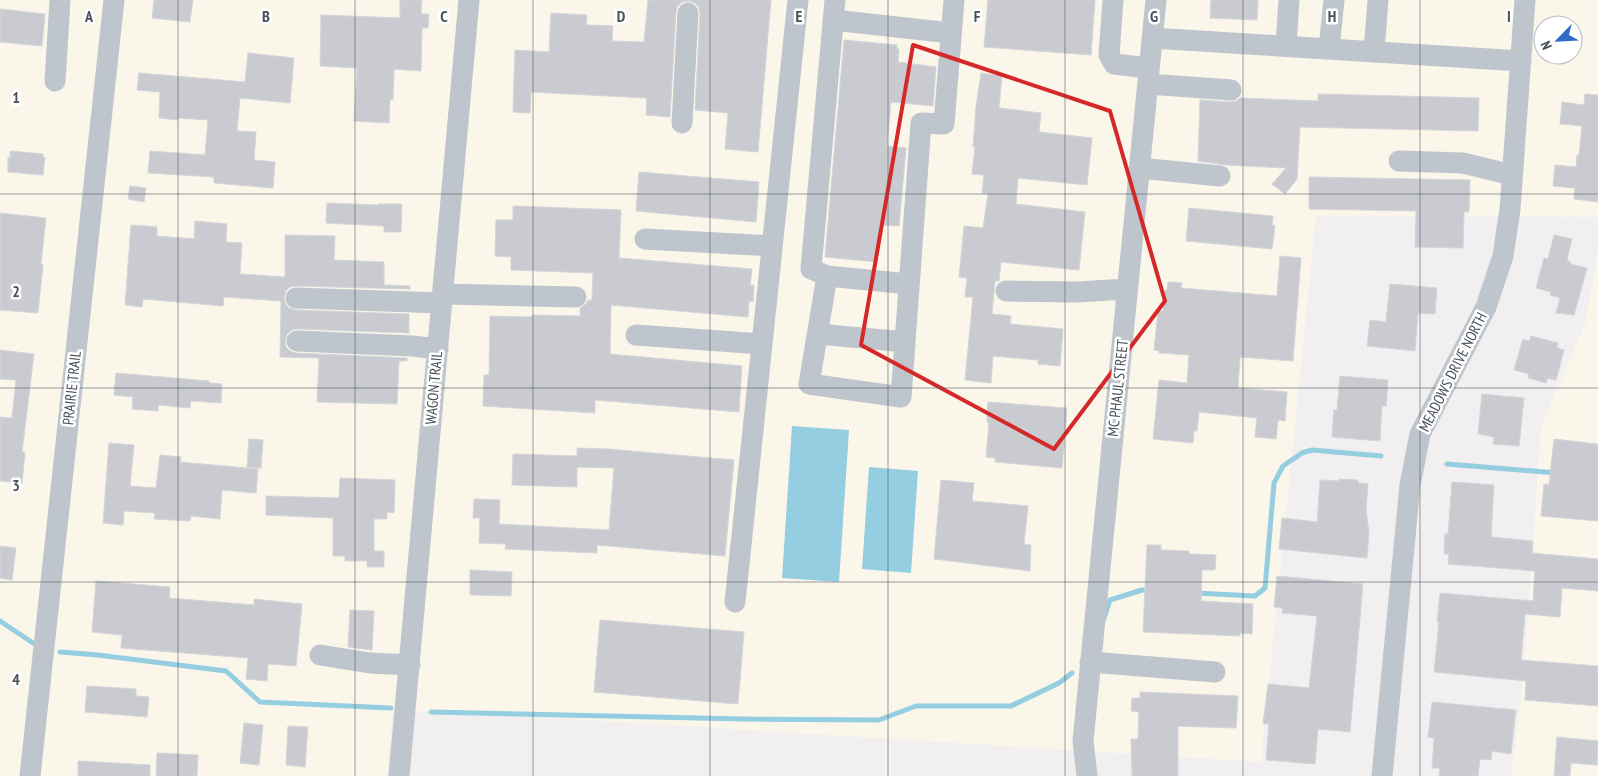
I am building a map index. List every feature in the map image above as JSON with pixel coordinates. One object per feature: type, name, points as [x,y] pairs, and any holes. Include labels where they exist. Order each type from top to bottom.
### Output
[{"type":"street","points":[[55,81],[60,0]]},
{"type":"street","name":"PRAIRIE TRAIL","points":[[30,776],[114,0]]},
{"type":"street","name":"WAGON TRAIL","points":[[399,776],[469,0]]},
{"type":"street","points":[[735,602],[798,0]]},
{"type":"street","points":[[828,276],[809,384],[901,397],[921,123],[944,124],[954,0]]},
{"type":"street","points":[[1113,0],[1108,54],[1114,64],[1148,76],[1231,90]]},
{"type":"street","name":"MC PHAUL STREET","points":[[1087,776],[1082,741],[1156,0]]},
{"type":"street","points":[[1286,46],[1289,0]]},
{"type":"street","points":[[1329,48],[1334,0]]},
{"type":"street","points":[[1374,51],[1378,0]]},
{"type":"street","name":"MEADOWS DRIVE NORTH","points":[[1382,776],[1410,485],[1420,434],[1486,307],[1503,256],[1510,209],[1526,0]]},
{"type":"street","points":[[909,284],[828,276],[811,269],[834,10],[951,32]]},
{"type":"street","points":[[682,123],[688,13]]},
{"type":"street","points":[[1152,38],[1521,61]]},
{"type":"street","points":[[1399,161],[1463,163],[1512,175]]},
{"type":"street","points":[[1139,168],[1220,176]]},
{"type":"street","points":[[645,239],[772,246]]},
{"type":"street","points":[[1006,291],[1077,292],[1127,289]]},
{"type":"street","points":[[296,298],[442,299],[576,297]]},
{"type":"street","points":[[636,334],[762,344]]},
{"type":"street","points":[[818,334],[905,342]]},
{"type":"street","points":[[296,341],[412,346],[438,349]]},
{"type":"street","points":[[320,655],[370,663],[410,665]]},
{"type":"street","points":[[1090,662],[1215,672]]},
{"type":"highlighted area","points":[[913,45],[1110,111],[1165,301],[1054,449],[861,345]]},
{"type":"shaded area","points":[[0,0],[1598,0],[1598,217],[1316,216],[1261,762],[458,712],[393,711],[387,776],[0,776]]},
{"type":"shaded area","points":[[1598,249],[1598,776],[1511,776],[1523,678],[1541,426],[1586,321]]},
{"type":"water","points":[[792,426],[849,430],[839,582],[782,578]]},
{"type":"water","points":[[869,467],[918,471],[911,573],[862,569]]},
{"type":"building","points":[[154,0],[193,0],[190,22],[152,18]]},
{"type":"building","points":[[400,0],[422,0],[421,14],[429,14],[428,28],[422,28],[421,71],[394,69],[393,100],[390,99],[389,123],[354,121],[357,68],[320,66],[321,15],[400,18]]},
{"type":"building","points":[[648,0],[771,0],[758,152],[725,149],[728,113],[695,110],[700,14],[699,7],[689,1],[682,2],[677,7],[676,12],[670,117],[646,115],[647,98],[531,92],[530,113],[513,112],[515,50],[549,52],[551,13],[587,15],[586,25],[613,26],[612,41],[644,42]]},
{"type":"building","points":[[988,0],[1095,0],[1091,55],[984,47]]},
{"type":"building","points":[[1211,0],[1258,0],[1257,20],[1210,18]]},
{"type":"building","points":[[0,9],[45,14],[42,46],[0,42]]},
{"type":"building","points":[[844,40],[897,45],[897,49],[899,49],[898,62],[936,67],[933,106],[891,102],[887,146],[906,148],[899,226],[881,225],[877,262],[825,257]]},
{"type":"building","points":[[248,53],[294,58],[290,103],[240,98],[237,131],[256,132],[254,160],[275,162],[273,188],[214,183],[214,177],[148,173],[150,151],[205,155],[208,120],[159,118],[160,92],[137,90],[139,73],[245,82]]},
{"type":"building","points":[[981,73],[1002,76],[999,108],[1041,113],[1039,132],[1092,138],[1087,185],[1018,178],[1016,204],[1085,212],[1079,270],[1001,262],[999,281],[995,281],[992,314],[1011,316],[1010,324],[1063,329],[1060,366],[1038,364],[1038,360],[993,356],[991,383],[965,380],[973,297],[965,297],[967,278],[959,277],[964,226],[983,228],[988,194],[982,193],[984,175],[972,174],[976,107]]},
{"type":"building","points":[[1318,94],[1479,98],[1478,131],[1300,127],[1297,179],[1285,194],[1272,184],[1286,168],[1226,165],[1198,161],[1200,100],[1230,102],[1240,98],[1318,101]]},
{"type":"building","points":[[1585,94],[1598,95],[1598,202],[1574,199],[1575,188],[1553,186],[1555,165],[1576,167],[1577,155],[1579,155],[1582,126],[1560,124],[1562,102],[1584,105]]},
{"type":"building","points":[[10,151],[43,154],[43,157],[45,157],[43,175],[8,172]]},
{"type":"building","points":[[639,172],[759,182],[756,222],[636,211]]},
{"type":"building","points":[[1309,177],[1470,180],[1469,212],[1464,212],[1463,248],[1415,247],[1416,211],[1309,209]]},
{"type":"building","points":[[130,186],[146,188],[144,202],[128,199]]},
{"type":"building","points":[[327,203],[402,204],[401,232],[384,232],[384,226],[326,223]]},
{"type":"building","points":[[513,206],[621,210],[619,258],[752,269],[750,285],[754,285],[753,302],[749,301],[748,317],[611,305],[610,354],[742,366],[739,412],[595,400],[595,413],[483,406],[484,375],[489,375],[490,316],[580,316],[580,308],[588,300],[592,300],[593,273],[511,270],[511,257],[495,256],[496,220],[513,220]]},
{"type":"building","points":[[1189,208],[1273,216],[1272,225],[1275,226],[1272,249],[1186,241]]},
{"type":"building","points":[[0,213],[46,218],[38,313],[0,310]]},
{"type":"building","points":[[195,221],[227,224],[226,242],[242,243],[240,274],[285,277],[285,235],[335,236],[334,260],[384,262],[384,285],[410,286],[410,289],[296,286],[290,287],[286,291],[285,303],[289,308],[296,310],[409,314],[409,333],[298,329],[292,330],[287,334],[285,341],[286,347],[296,353],[407,358],[407,361],[399,361],[397,404],[317,402],[319,358],[280,357],[281,301],[224,297],[223,306],[143,299],[142,307],[125,305],[131,225],[157,227],[157,236],[194,239]]},
{"type":"building","points":[[1554,235],[1572,239],[1567,260],[1571,262],[1570,264],[1587,268],[1574,315],[1556,313],[1560,298],[1550,295],[1551,292],[1536,288],[1544,258],[1548,259]]},
{"type":"building","points":[[1280,256],[1301,258],[1293,361],[1240,357],[1238,388],[1287,392],[1285,421],[1278,420],[1276,439],[1255,437],[1257,418],[1199,412],[1197,431],[1194,431],[1193,443],[1153,439],[1159,380],[1187,383],[1189,355],[1159,353],[1159,351],[1154,350],[1158,311],[1163,311],[1165,290],[1167,290],[1168,282],[1182,283],[1181,288],[1277,296]]},
{"type":"building","points":[[1390,284],[1437,288],[1435,314],[1418,313],[1415,351],[1367,346],[1370,320],[1386,322]]},
{"type":"building","points":[[1531,336],[1558,343],[1557,348],[1564,350],[1556,380],[1548,378],[1546,383],[1528,378],[1529,374],[1514,370],[1523,339],[1529,341]]},
{"type":"building","points":[[0,350],[34,354],[22,452],[25,452],[22,483],[0,481],[0,417],[12,418],[16,380],[0,379]]},
{"type":"building","points":[[116,373],[209,381],[209,383],[222,384],[221,403],[191,401],[190,408],[158,405],[158,411],[132,409],[133,397],[114,395]]},
{"type":"building","points":[[1340,376],[1388,380],[1386,406],[1382,406],[1380,441],[1332,437],[1334,410],[1337,410]]},
{"type":"building","points":[[1482,394],[1524,398],[1519,446],[1493,444],[1494,437],[1478,434]]},
{"type":"building","points":[[988,402],[1067,408],[1062,468],[995,462],[995,458],[986,457],[989,423],[987,422]]},
{"type":"building","points":[[249,439],[263,440],[261,468],[247,467]]},
{"type":"building","points":[[1554,439],[1598,444],[1598,521],[1541,516],[1544,484],[1549,485]]},
{"type":"building","points":[[109,443],[134,445],[130,486],[156,488],[160,455],[181,457],[180,462],[258,469],[256,493],[222,490],[220,519],[191,516],[190,521],[154,519],[155,513],[124,511],[123,525],[103,523]]},
{"type":"building","points":[[577,448],[734,460],[725,556],[597,545],[597,553],[505,549],[506,544],[479,543],[480,518],[473,518],[474,499],[500,500],[499,524],[609,530],[614,468],[577,467],[577,487],[512,485],[513,454],[577,456]]},
{"type":"building","points":[[340,478],[395,480],[394,513],[387,512],[387,519],[374,519],[374,551],[384,551],[384,567],[367,567],[367,561],[345,561],[345,556],[333,556],[333,518],[266,515],[266,496],[339,498]]},
{"type":"building","points":[[1339,479],[1358,480],[1358,483],[1368,484],[1366,509],[1369,532],[1367,558],[1279,549],[1282,518],[1317,522],[1320,480],[1339,481]]},
{"type":"building","points":[[941,480],[974,483],[972,501],[1028,506],[1024,544],[1031,545],[1030,571],[934,559]]},
{"type":"building","points":[[1452,482],[1494,485],[1491,537],[1533,541],[1532,553],[1598,559],[1598,591],[1562,588],[1560,617],[1525,614],[1521,660],[1598,666],[1598,706],[1525,700],[1526,681],[1434,672],[1440,593],[1533,601],[1535,571],[1448,564],[1449,554],[1444,554],[1445,534],[1448,534]]},
{"type":"building","points":[[1147,545],[1161,545],[1161,550],[1189,551],[1189,554],[1216,555],[1215,570],[1202,570],[1201,601],[1253,604],[1252,634],[1240,633],[1240,636],[1143,632]]},
{"type":"building","points":[[0,546],[16,548],[12,580],[0,578]]},
{"type":"building","points":[[470,570],[512,572],[511,596],[470,595]]},
{"type":"building","points":[[1277,576],[1363,584],[1350,732],[1318,729],[1315,764],[1266,760],[1269,724],[1263,724],[1268,684],[1309,688],[1317,616],[1282,613],[1283,608],[1274,607]]},
{"type":"building","points":[[96,581],[170,587],[169,598],[254,605],[254,599],[302,604],[296,666],[268,664],[267,681],[246,679],[248,658],[121,648],[122,635],[92,632]]},
{"type":"building","points":[[350,610],[374,611],[372,650],[348,647]]},
{"type":"building","points":[[600,620],[744,632],[738,704],[594,692]]},
{"type":"building","points":[[87,686],[136,689],[136,696],[149,697],[147,717],[85,712]]},
{"type":"building","points":[[1140,692],[1238,696],[1236,728],[1178,726],[1178,776],[1132,776],[1131,739],[1138,739],[1139,712],[1131,711],[1132,698],[1140,698]]},
{"type":"building","points":[[1432,702],[1516,710],[1511,754],[1492,751],[1491,760],[1480,759],[1478,776],[1439,776],[1440,768],[1432,768],[1434,738],[1428,737]]},
{"type":"building","points":[[244,723],[263,725],[259,765],[240,763]]},
{"type":"building","points":[[288,726],[308,727],[305,767],[286,765]]},
{"type":"building","points":[[1557,737],[1598,741],[1597,765],[1571,763],[1570,776],[1554,776]]},
{"type":"building","points":[[157,753],[198,755],[197,776],[156,776]]},
{"type":"building","points":[[78,761],[150,765],[150,776],[78,776]]},
{"type":"waterway","points":[[1195,593],[1255,596],[1265,588],[1274,483],[1283,466],[1302,453],[1312,450],[1381,456]]},
{"type":"waterway","points":[[1447,464],[1556,473]]},
{"type":"waterway","points":[[1104,618],[1110,600],[1142,590],[1152,590]]},
{"type":"waterway","points":[[0,621],[33,643]]},
{"type":"waterway","points":[[60,652],[226,671],[260,702],[391,708]]},
{"type":"waterway","points":[[431,712],[879,720],[916,706],[1011,706],[1059,683],[1072,673]]}]
